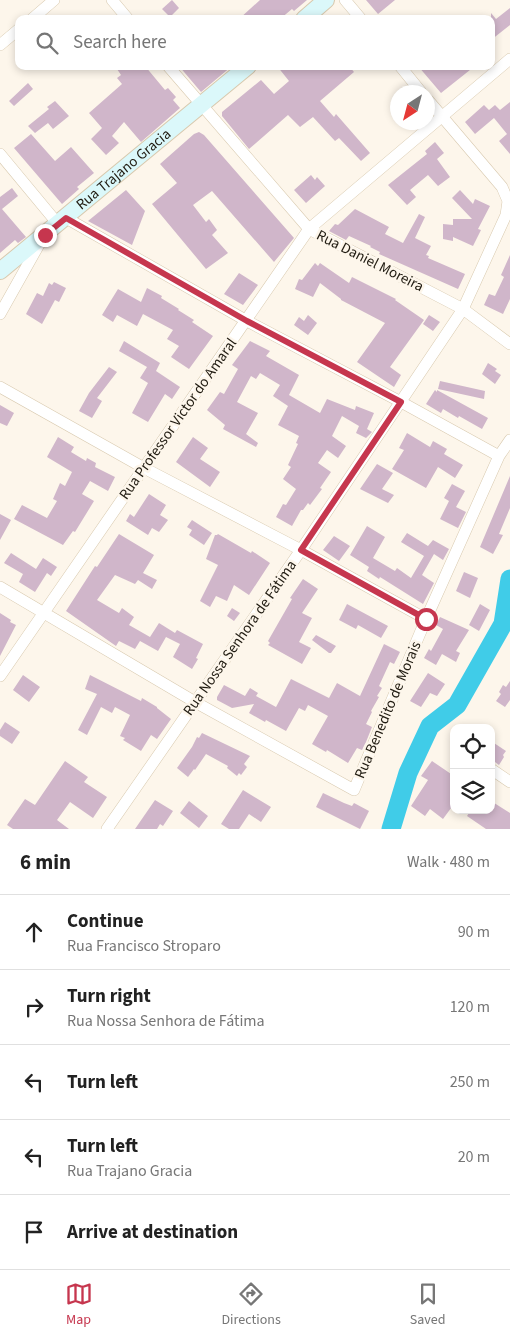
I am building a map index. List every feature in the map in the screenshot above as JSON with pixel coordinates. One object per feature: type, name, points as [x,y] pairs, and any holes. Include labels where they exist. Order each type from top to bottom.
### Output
[{"type":"main road","points":[[309,15],[326,0]]},
{"type":"main road","name":"Rua Trajano Gracia","points":[[0,272],[243,70]]},
{"type":"street","points":[[37,15],[54,0]]},
{"type":"street","points":[[112,0],[125,15]]},
{"type":"street","points":[[345,0],[358,15]]},
{"type":"street","points":[[0,45],[15,32]]},
{"type":"street","name":"Rua Professor Victor do Amaral","points":[[0,676],[309,229],[510,59]]},
{"type":"street","name":"Rua Daniel Moreira","points":[[171,70],[309,229],[463,309],[510,344]]},
{"type":"street","points":[[403,70],[415,85]]},
{"type":"street","name":"Rua Nossa Senhora de Fátima","points":[[107,829],[301,550],[463,309],[506,215],[508,201],[502,187],[435,109]]},
{"type":"street","points":[[0,154],[62,221],[499,456]]},
{"type":"street","points":[[0,314],[45,235]]},
{"type":"street","points":[[0,387],[144,468],[301,550],[426,619]]},
{"type":"street","name":"Rua Benedito de Morais","points":[[195,702],[354,790],[426,619],[499,456],[510,440]]},
{"type":"street","points":[[0,587],[195,702]]},
{"type":"street","points":[[495,772],[510,782]]},
{"type":"building","points":[[172,0],[179,8],[172,15],[168,15],[162,9]]},
{"type":"building","points":[[260,0],[307,0],[294,11],[292,9],[285,15],[243,15]]},
{"type":"building","points":[[366,0],[395,0],[378,14]]},
{"type":"building","points":[[510,8],[510,25],[495,37],[495,18],[496,19]]},
{"type":"building","points":[[118,70],[148,70],[165,90],[168,88],[176,97],[173,100],[180,108],[141,142],[124,122],[112,136],[119,143],[106,155],[91,139],[102,128],[89,113],[122,84],[117,78],[121,75]]},
{"type":"building","points":[[182,70],[227,70],[201,92]]},
{"type":"building","points":[[280,70],[352,70],[354,72],[320,101],[334,117],[336,114],[370,153],[361,161],[339,138],[335,141],[313,117],[300,127],[288,115],[249,149],[222,116],[222,112],[261,80],[274,94],[289,81]]},
{"type":"building","points":[[421,70],[470,70],[441,93]]},
{"type":"building","points":[[28,83],[33,89],[14,106],[9,101]]},
{"type":"building","points":[[55,101],[69,116],[53,129],[48,123],[35,133],[28,126],[49,109],[47,107]]},
{"type":"building","points":[[510,102],[510,154],[499,141],[507,134],[494,118],[475,134],[465,122],[484,105],[489,110],[495,105],[500,110]]},
{"type":"building","points":[[199,132],[204,135],[294,238],[274,262],[212,191],[193,205],[206,222],[209,219],[217,230],[212,235],[228,253],[206,269],[152,204],[177,183],[160,164],[194,134]]},
{"type":"building","points":[[31,134],[55,161],[71,147],[94,173],[77,187],[79,189],[62,204],[14,148]]},
{"type":"building","points":[[435,142],[444,153],[437,159],[450,177],[438,186],[428,175],[410,190],[416,197],[407,205],[388,185],[427,154],[425,151]]},
{"type":"building","points":[[311,175],[315,180],[317,177],[325,186],[306,203],[294,190]]},
{"type":"building","points":[[12,188],[18,196],[2,209],[26,237],[18,243],[15,240],[0,253],[0,197]]},
{"type":"building","points":[[126,190],[145,211],[132,245],[88,221]]},
{"type":"building","points":[[460,190],[473,204],[475,199],[490,206],[478,229],[481,230],[473,246],[453,237],[453,241],[443,239],[443,224],[453,225],[453,219],[472,219],[452,198]]},
{"type":"building","points":[[355,209],[389,227],[385,234],[403,243],[419,214],[425,217],[415,238],[431,246],[426,255],[429,256],[428,258],[465,274],[458,289],[379,254],[380,252],[371,246],[349,236],[346,240],[329,231]]},
{"type":"building","points":[[510,255],[510,299],[503,314],[484,305],[489,294],[495,296],[504,277],[501,275]]},
{"type":"building","points":[[315,263],[318,266],[320,263],[349,283],[352,277],[396,299],[424,320],[390,367],[401,375],[394,387],[357,362],[385,323],[341,300],[320,283],[313,297],[295,289],[299,279],[302,280]]},
{"type":"building","points":[[239,273],[258,285],[243,305],[224,294]]},
{"type":"building","points":[[54,282],[66,288],[59,302],[55,300],[42,324],[26,314],[37,293],[43,296],[49,283],[52,285]]},
{"type":"building","points":[[147,288],[162,296],[161,298],[179,309],[194,320],[192,322],[213,336],[189,369],[171,357],[179,346],[167,339],[173,330],[143,314],[137,326],[117,315],[113,322],[102,315],[118,289],[141,302]]},
{"type":"building","points":[[308,315],[317,323],[308,335],[294,325],[299,317],[304,321]]},
{"type":"building","points":[[429,315],[440,322],[433,331],[423,324]]},
{"type":"building","points":[[124,341],[160,363],[156,371],[180,387],[172,399],[165,394],[148,422],[132,413],[148,383],[140,378],[147,367],[119,351]]},
{"type":"building","points":[[250,341],[270,351],[266,356],[299,375],[289,395],[320,413],[327,399],[355,410],[356,406],[374,413],[367,429],[372,432],[366,438],[356,433],[359,426],[342,416],[332,436],[346,446],[338,458],[327,450],[318,463],[331,472],[320,488],[322,489],[310,505],[308,503],[301,510],[292,526],[276,517],[283,504],[286,505],[296,489],[283,479],[291,467],[288,465],[298,444],[296,443],[299,436],[278,425],[288,406],[273,396],[280,385],[260,373],[256,379],[251,376],[237,402],[258,413],[246,434],[258,443],[256,447],[223,429],[225,425],[207,410],[220,392],[224,394],[238,369],[232,365]]},
{"type":"building","points":[[488,363],[497,369],[495,371],[501,375],[495,384],[482,374]]},
{"type":"building","points":[[109,367],[117,372],[97,398],[102,401],[92,418],[79,411],[89,393]]},
{"type":"building","points":[[440,381],[485,391],[484,399],[438,389]]},
{"type":"building","points":[[435,390],[488,418],[482,429],[459,416],[458,418],[443,409],[441,413],[426,404]]},
{"type":"building","points":[[0,405],[14,413],[7,426],[0,423]]},
{"type":"building","points":[[407,433],[430,447],[433,441],[447,449],[444,454],[463,465],[455,478],[438,467],[426,488],[392,469],[404,450],[399,448]]},
{"type":"building","points":[[58,437],[74,447],[71,452],[86,461],[87,458],[96,463],[95,467],[115,477],[108,491],[90,481],[82,494],[94,501],[75,532],[73,531],[63,545],[14,519],[22,505],[47,518],[57,501],[53,499],[60,483],[65,486],[72,472],[47,457]]},
{"type":"building","points":[[193,437],[208,448],[200,459],[220,472],[210,487],[176,462]]},
{"type":"building","points":[[377,464],[393,473],[382,489],[394,495],[388,503],[360,489]]},
{"type":"building","points":[[510,476],[510,508],[499,534],[503,535],[493,554],[480,547]]},
{"type":"building","points":[[452,484],[465,491],[456,507],[466,512],[458,528],[440,519],[449,501],[444,498]]},
{"type":"building","points":[[149,494],[166,505],[160,515],[168,520],[159,532],[152,528],[148,535],[126,521],[130,514],[134,517]]},
{"type":"building","points":[[0,514],[11,520],[0,540]]},
{"type":"building","points":[[192,520],[212,533],[204,545],[189,535],[192,530],[187,527]]},
{"type":"building","points":[[367,526],[385,537],[373,558],[395,571],[397,568],[411,578],[424,556],[401,542],[407,533],[428,546],[433,540],[449,549],[443,560],[434,554],[422,575],[434,583],[423,604],[367,571],[369,567],[350,555]]},
{"type":"building","points":[[119,534],[154,555],[143,573],[157,580],[152,589],[138,580],[135,584],[115,575],[97,600],[119,613],[122,608],[134,617],[129,625],[150,637],[159,623],[175,633],[177,630],[203,644],[192,669],[173,657],[180,644],[166,637],[158,651],[140,641],[135,649],[119,641],[116,646],[66,611],[95,566],[97,567]]},
{"type":"building","points":[[218,534],[251,553],[252,551],[270,563],[249,595],[234,585],[227,601],[216,596],[210,607],[200,601],[218,565],[206,559],[215,535]]},
{"type":"building","points":[[334,536],[350,546],[339,561],[323,550]]},
{"type":"building","points":[[11,553],[36,569],[43,558],[57,567],[51,576],[47,573],[35,592],[19,582],[23,574],[4,563]]},
{"type":"building","points":[[464,572],[478,578],[470,598],[456,591]]},
{"type":"building","points":[[303,579],[318,589],[302,613],[312,618],[299,642],[311,648],[302,664],[268,645],[270,643],[268,641],[292,599],[290,598]]},
{"type":"building","points":[[347,604],[388,626],[381,638],[358,625],[356,629],[339,620]]},
{"type":"building","points":[[480,604],[490,610],[479,631],[469,625]]},
{"type":"building","points":[[232,608],[240,613],[234,621],[227,616]]},
{"type":"building","points":[[0,613],[16,625],[0,656]]},
{"type":"building","points":[[440,617],[469,630],[456,651],[460,653],[456,662],[442,654],[436,665],[424,658],[429,649],[431,651],[443,629],[436,625]]},
{"type":"building","points":[[316,635],[336,646],[331,653],[312,640]]},
{"type":"building","points":[[384,644],[400,652],[394,664],[390,662],[379,686],[382,688],[377,696],[379,697],[366,724],[372,727],[366,742],[362,750],[357,748],[348,763],[327,750],[326,752],[312,744],[328,716],[308,705],[305,711],[299,708],[286,731],[249,713],[254,704],[232,708],[217,700],[224,685],[245,696],[250,688],[258,693],[256,696],[276,707],[291,679],[329,698],[337,683],[360,696]]},
{"type":"building","points":[[428,673],[445,684],[437,696],[430,693],[421,707],[410,701]]},
{"type":"building","points":[[23,675],[40,687],[29,702],[13,690]]},
{"type":"building","points":[[90,675],[141,701],[142,698],[157,707],[171,719],[157,739],[151,735],[141,751],[123,740],[125,738],[120,736],[130,715],[115,707],[112,713],[101,707],[87,735],[78,730],[97,694],[85,689]]},
{"type":"building","points":[[510,681],[510,700],[505,707],[496,701],[501,694],[499,692],[503,685],[506,687]]},
{"type":"building","points":[[5,722],[20,732],[12,744],[0,736],[0,730]]},
{"type":"building","points":[[202,733],[250,756],[244,764],[247,767],[241,775],[239,773],[237,776],[227,768],[228,766],[206,754],[188,777],[177,768],[197,737],[199,738]]},
{"type":"building","points":[[495,744],[506,751],[499,765],[495,762]]},
{"type":"building","points":[[65,761],[88,777],[84,782],[107,797],[93,818],[70,802],[57,820],[69,829],[13,829],[7,825],[25,799],[35,805]]},
{"type":"building","points":[[432,761],[450,773],[450,809],[443,819],[430,809],[425,816],[411,806],[428,780],[421,776]]},
{"type":"building","points":[[243,790],[271,807],[261,822],[249,814],[239,829],[229,829],[221,824]]},
{"type":"building","points":[[323,793],[352,806],[354,803],[369,811],[360,829],[316,807]]},
{"type":"building","points":[[155,800],[173,811],[163,826],[160,824],[157,829],[135,829]]},
{"type":"building","points":[[189,801],[208,816],[199,828],[180,813]]},
{"type":"building","points":[[495,804],[510,813],[510,829],[486,829],[467,816],[468,814],[495,814]]},
{"type":"waterway","points":[[391,829],[408,773],[430,726],[457,705],[503,624],[510,579]]},
{"type":"route","points":[[45,235],[66,218],[247,321],[401,402],[301,550],[426,619]]}]
